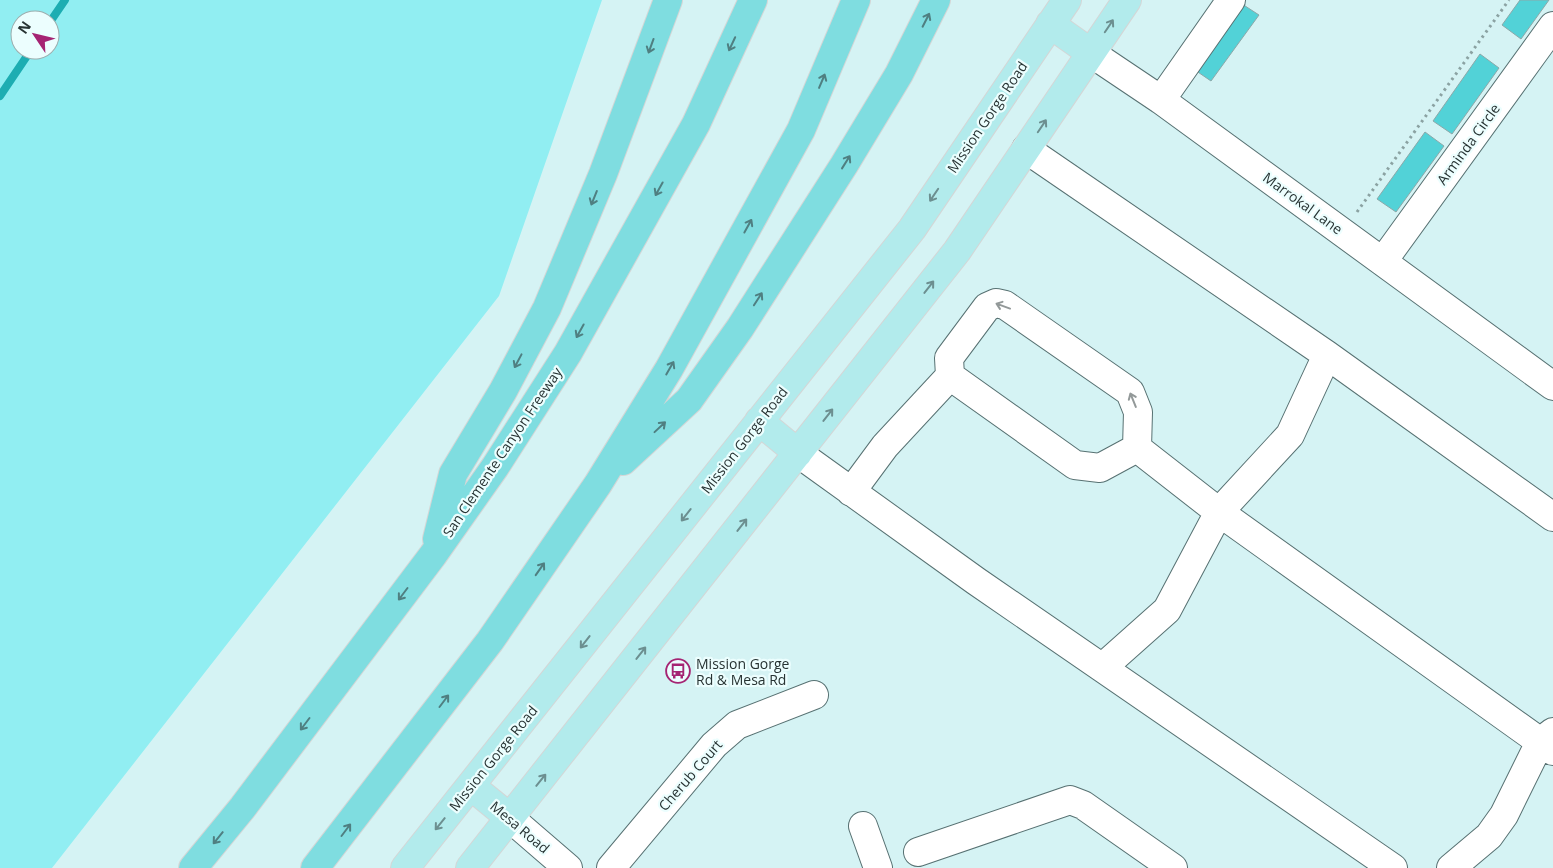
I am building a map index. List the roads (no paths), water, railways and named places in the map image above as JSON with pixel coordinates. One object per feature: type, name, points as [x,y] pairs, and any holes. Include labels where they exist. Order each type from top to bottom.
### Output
[{"type":"highway","points":[[433,555],[453,474],[503,391],[547,308],[603,174],[668,0]]},
{"type":"highway","name":"San Clemente Canyon Freeway","points":[[193,868],[243,807],[433,555],[495,467],[568,353],[696,124],[753,0]]},
{"type":"highway","points":[[315,868],[490,642],[598,484],[669,369],[801,130],[856,0]]},
{"type":"highway","points":[[598,484],[689,400],[734,336],[844,165],[899,74],[936,0]]},
{"type":"main road","name":"Mission Gorge Road","points":[[405,868],[912,229],[1067,0]]},
{"type":"main road","points":[[470,868],[957,251],[1127,0]]},
{"type":"main road","name":"Marrokal Lane","points":[[1050,24],[1091,53]]},
{"type":"main road","points":[[759,422],[798,454]]},
{"type":"main road","name":"Mesa Road","points":[[471,786],[510,818]]},
{"type":"street","points":[[1161,100],[1231,0]]},
{"type":"street","name":"Arminda Circle","points":[[1384,261],[1553,26]]},
{"type":"street","name":"Marrokal Lane","points":[[1091,53],[1161,100],[1552,382]]},
{"type":"street","points":[[1026,149],[1328,355],[1553,517]]},
{"type":"street","points":[[851,492],[885,446],[950,376],[949,358],[987,307],[996,303],[1005,304],[1130,392],[1138,412],[1137,448]]},
{"type":"street","points":[[1103,666],[1167,610],[1219,512],[1290,435],[1328,355]]},
{"type":"street","points":[[950,376],[1075,465],[1100,468],[1137,448]]},
{"type":"street","points":[[1137,448],[1219,512],[1549,742],[1489,836],[1451,868]]},
{"type":"street","points":[[798,454],[1393,868]]},
{"type":"street","name":"Cherub Court","points":[[611,868],[720,740],[737,725],[814,694]]},
{"type":"street","points":[[918,852],[1070,800],[1083,805],[1173,868]]},
{"type":"street","name":"Mesa Road","points":[[510,818],[568,868]]},
{"type":"street","points":[[863,826],[878,868]]},
{"type":"waterway","points":[[58,10],[65,0]]},
{"type":"waterway","points":[[0,96],[24,60]]},
{"type":"place","name":"Mission Gorge Rd & Mesa Rd","points":[[678,671]]}]
